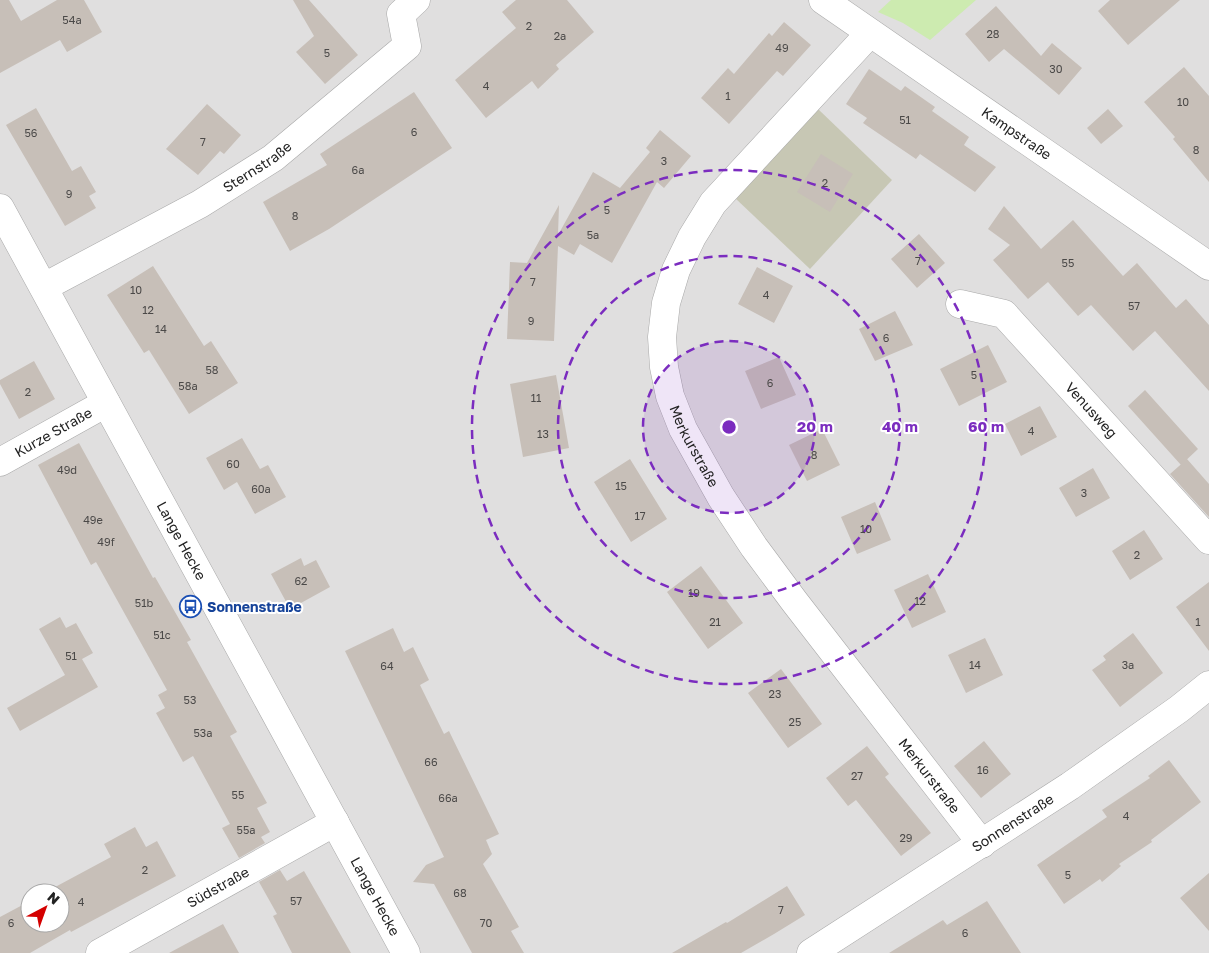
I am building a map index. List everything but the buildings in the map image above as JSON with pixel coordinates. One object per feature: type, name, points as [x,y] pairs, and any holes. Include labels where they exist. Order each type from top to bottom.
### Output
[{"type":"street","name":"Sternstraße","points":[[44,287],[200,204],[273,158],[407,46],[401,14],[416,0]]},
{"type":"street","name":"Kampstraße","points":[[823,0],[1209,266]]},
{"type":"street","name":"Merkurstraße","points":[[870,33],[713,204],[700,224],[676,270],[666,303],[662,337],[664,367],[670,396],[683,429],[721,497],[794,601],[982,844]]},
{"type":"street","name":"Lange Hecke","points":[[0,208],[406,953]]},
{"type":"street","name":"Venusweg","points":[[960,304],[1004,314],[1209,540]]},
{"type":"street","name":"Kurze Straße","points":[[0,462],[106,403]]},
{"type":"street","name":"Sonnenstraße","points":[[810,953],[1070,786],[1179,709],[1209,685]]},
{"type":"street","name":"Südstraße","points":[[100,953],[335,822]]},
{"type":"shaded area","points":[[0,0],[1209,0],[1209,953],[0,953]]},
{"type":"shaded area","points":[[818,109],[892,180],[810,269],[735,198]]},
{"type":"green space","points":[[891,0],[976,0],[930,40],[903,23],[878,12]]},
{"type":"place","name":"Sonnenstraße","points":[[191,607]]}]
